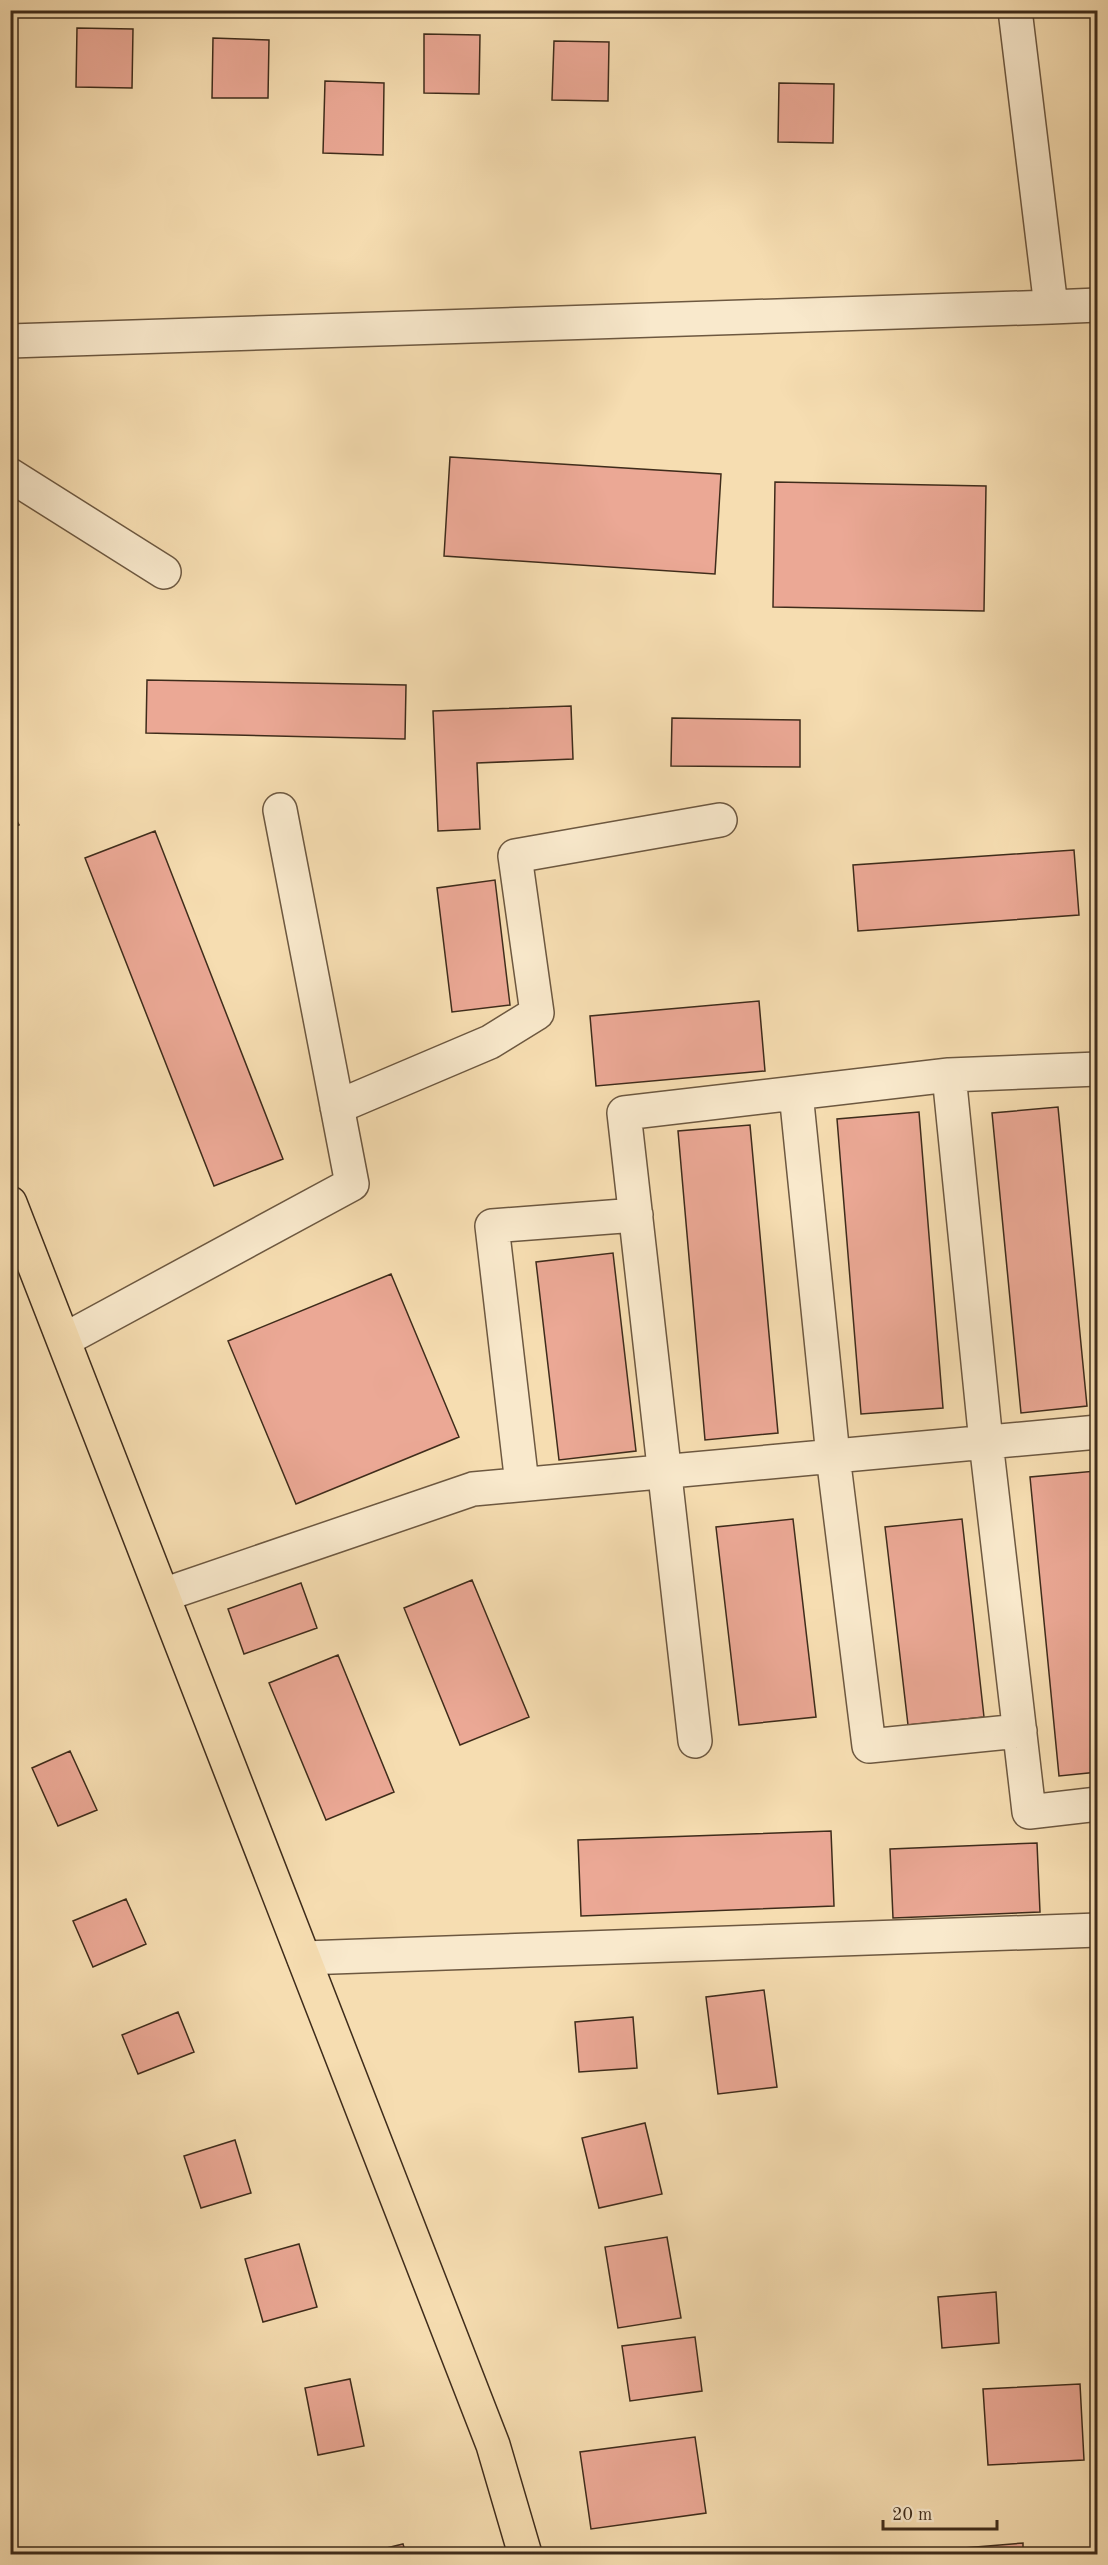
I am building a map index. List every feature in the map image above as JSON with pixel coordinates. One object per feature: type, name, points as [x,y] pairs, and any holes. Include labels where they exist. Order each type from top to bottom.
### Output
[{"type":"main road","points":[[10,1203],[493,2445],[525,2554]]},
{"type":"street","points":[[1015,10],[1051,308]]},
{"type":"street","points":[[10,341],[1098,305]]},
{"type":"street","points":[[10,475],[164,572]]},
{"type":"street","points":[[64,1340],[352,1184],[280,810]]},
{"type":"street","points":[[337,1107],[490,1042],[537,1013],[515,856],[720,820]]},
{"type":"street","points":[[695,1741],[624,1113],[949,1075],[1098,1069]]},
{"type":"street","points":[[949,1075],[986,1442],[1029,1812],[1098,1804]]},
{"type":"street","points":[[796,1093],[833,1456],[869,1746],[1020,1731]]},
{"type":"street","points":[[522,1484],[492,1226],[636,1215]]},
{"type":"street","points":[[163,1595],[472,1489],[1098,1432]]},
{"type":"street","points":[[304,1958],[1098,1930]]},
{"type":"building","points":[[77,28],[133,29],[132,88],[76,87]]},
{"type":"building","points":[[424,34],[480,35],[479,94],[424,93]]},
{"type":"building","points":[[213,38],[269,40],[268,98],[212,98]]},
{"type":"building","points":[[554,41],[609,42],[608,101],[552,100]]},
{"type":"building","points":[[325,81],[384,83],[383,155],[323,153]]},
{"type":"building","points":[[779,83],[834,84],[833,143],[778,142]]},
{"type":"building","points":[[450,457],[721,474],[715,574],[444,556]]},
{"type":"building","points":[[775,482],[986,486],[984,611],[773,607]]},
{"type":"building","points":[[147,680],[406,685],[405,739],[146,733]]},
{"type":"building","points":[[571,706],[573,759],[477,763],[480,829],[438,831],[433,711]]},
{"type":"building","points":[[672,718],[800,720],[800,767],[671,766]]},
{"type":"building","points":[[10,807],[19,825],[10,829]]},
{"type":"building","points":[[155,831],[283,1159],[214,1186],[85,858]]},
{"type":"building","points":[[1074,850],[1079,915],[858,931],[853,865]]},
{"type":"building","points":[[495,880],[510,1005],[452,1012],[437,888]]},
{"type":"building","points":[[759,1001],[765,1071],[596,1086],[590,1016]]},
{"type":"building","points":[[1058,1107],[1087,1406],[1021,1413],[992,1113]]},
{"type":"building","points":[[919,1112],[943,1408],[861,1414],[837,1119]]},
{"type":"building","points":[[750,1125],[778,1433],[705,1440],[678,1131]]},
{"type":"building","points":[[613,1253],[636,1451],[559,1460],[536,1262]]},
{"type":"building","points":[[391,1274],[459,1437],[296,1504],[228,1341]]},
{"type":"building","points":[[1096,1471],[1098,1772],[1059,1776],[1030,1477]]},
{"type":"building","points":[[793,1519],[816,1717],[739,1725],[716,1527]]},
{"type":"building","points":[[962,1519],[984,1717],[908,1725],[885,1527]]},
{"type":"building","points":[[472,1580],[529,1717],[460,1745],[404,1608]]},
{"type":"building","points":[[301,1583],[317,1628],[244,1654],[228,1609]]},
{"type":"building","points":[[338,1655],[394,1792],[326,1820],[269,1683]]},
{"type":"building","points":[[70,1751],[97,1810],[58,1826],[32,1768]]},
{"type":"building","points":[[831,1831],[834,1906],[581,1916],[578,1840]]},
{"type":"building","points":[[1037,1843],[1040,1912],[893,1918],[890,1849]]},
{"type":"building","points":[[126,1899],[146,1944],[93,1967],[73,1921]]},
{"type":"building","points":[[764,1990],[777,2087],[718,2094],[706,1997]]},
{"type":"building","points":[[178,2012],[194,2052],[138,2074],[122,2035]]},
{"type":"building","points":[[633,2017],[637,2068],[579,2072],[575,2022]]},
{"type":"building","points":[[645,2123],[662,2194],[599,2208],[582,2138]]},
{"type":"building","points":[[235,2140],[251,2193],[201,2208],[184,2156]]},
{"type":"building","points":[[667,2237],[681,2318],[618,2328],[605,2247]]},
{"type":"building","points":[[299,2244],[317,2307],[263,2322],[245,2259]]},
{"type":"building","points":[[996,2292],[999,2343],[942,2348],[938,2297]]},
{"type":"building","points":[[695,2337],[702,2391],[630,2401],[622,2346]]},
{"type":"building","points":[[350,2379],[364,2446],[318,2455],[305,2388]]},
{"type":"building","points":[[1080,2384],[1084,2460],[988,2465],[983,2389]]},
{"type":"building","points":[[695,2437],[706,2513],[591,2529],[580,2452]]},
{"type":"building","points":[[1023,2543],[1023,2554],[965,2554],[964,2548]]},
{"type":"building","points":[[403,2544],[406,2554],[362,2554]]}]
